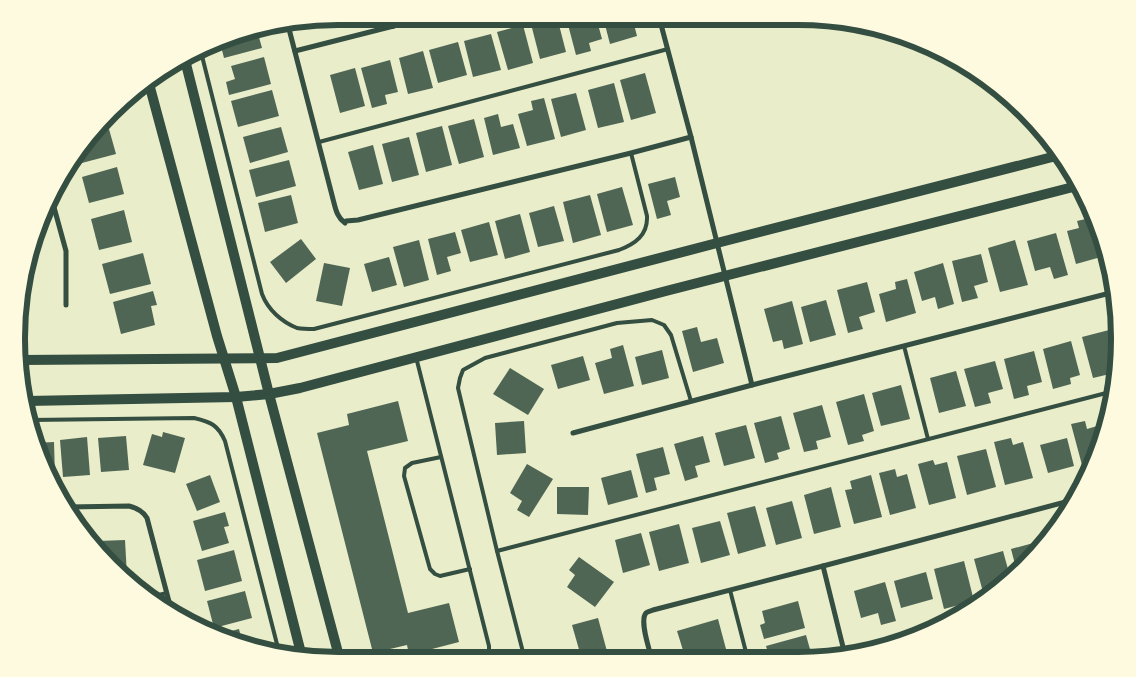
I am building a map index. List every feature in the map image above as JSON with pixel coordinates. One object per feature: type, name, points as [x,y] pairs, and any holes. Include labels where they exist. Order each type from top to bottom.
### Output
[{"type":"main road","points":[[186,65],[269,394],[338,652]]},
{"type":"main road","points":[[150,88],[223,358],[236,397],[300,649]]},
{"type":"main road","points":[[26,360],[277,358],[1053,157]]},
{"type":"main road","points":[[31,401],[236,397],[269,394],[300,388],[1072,187]]},
{"type":"street","points":[[295,51],[400,25]]},
{"type":"street","points":[[661,25],[752,385]]},
{"type":"street","points":[[289,29],[337,214],[345,223],[346,221],[358,220],[691,137]]},
{"type":"street","points":[[54,207],[66,251],[66,304]]},
{"type":"street","points":[[573,432],[1107,294]]},
{"type":"street","points":[[650,652],[644,630],[646,612],[1065,502]]},
{"type":"street","points":[[74,506],[129,506],[136,508],[144,514],[147,518],[169,602]]},
{"type":"street","points":[[823,566],[843,648]]},
{"type":"lane","points":[[319,142],[668,49]]},
{"type":"lane","points":[[202,56],[262,294],[267,306],[274,313],[298,328],[324,326],[619,250],[634,244],[644,233],[648,216],[630,153]]},
{"type":"lane","points":[[524,652],[497,551],[458,388],[463,370],[485,358],[616,323],[652,320],[664,325],[671,335],[691,401]]},
{"type":"lane","points":[[904,346],[928,439]]},
{"type":"lane","points":[[415,357],[490,646],[489,652]]},
{"type":"lane","points":[[497,551],[1106,393]]},
{"type":"lane","points":[[36,420],[194,418],[211,422],[222,432],[277,646]]},
{"type":"lane","points":[[441,457],[412,464],[405,468],[404,476],[430,569],[440,576],[470,569]]},
{"type":"lane","points":[[730,590],[746,652]]},
{"type":"lane","points":[[159,595],[167,593]]},
{"type":"building","points":[[523,25],[533,63],[508,70],[497,32]]},
{"type":"building","points":[[531,25],[559,25],[566,52],[540,59]]},
{"type":"building","points":[[568,25],[598,25],[602,39],[589,43],[591,51],[576,55]]},
{"type":"building","points":[[605,25],[634,25],[637,36],[610,44]]},
{"type":"building","points":[[491,34],[501,70],[473,77],[464,41]]},
{"type":"building","points":[[259,36],[262,48],[224,58],[222,48]]},
{"type":"building","points":[[458,42],[467,75],[438,83],[429,50]]},
{"type":"building","points":[[423,51],[433,88],[408,94],[399,58]]},
{"type":"building","points":[[264,57],[271,84],[229,95],[226,82],[235,79],[231,66]]},
{"type":"building","points":[[390,60],[398,92],[385,95],[387,104],[372,108],[361,68]]},
{"type":"building","points":[[355,68],[365,106],[340,113],[330,75]]},
{"type":"building","points":[[645,73],[656,113],[631,120],[620,80]]},
{"type":"building","points":[[614,83],[624,122],[598,128],[588,90]]},
{"type":"building","points":[[272,90],[279,116],[238,127],[231,101]]},
{"type":"building","points":[[576,93],[586,130],[561,137],[551,99]]},
{"type":"building","points":[[544,98],[555,139],[527,146],[518,114],[533,110],[531,101]]},
{"type":"building","points":[[498,114],[501,127],[513,124],[520,148],[493,155],[484,118]]},
{"type":"building","points":[[474,119],[484,157],[459,164],[448,126]]},
{"type":"building","points":[[442,126],[452,165],[426,172],[416,133]]},
{"type":"building","points":[[281,127],[288,152],[250,163],[243,137]]},
{"type":"building","points":[[109,129],[116,154],[78,164],[90,148],[105,130]]},
{"type":"building","points":[[409,137],[419,175],[392,182],[382,144]]},
{"type":"building","points":[[373,145],[383,184],[359,190],[348,152]]},
{"type":"building","points":[[289,160],[296,186],[256,197],[249,170]]},
{"type":"building","points":[[117,167],[124,194],[89,203],[82,177]]},
{"type":"building","points":[[675,177],[680,197],[667,201],[671,215],[657,219],[648,184]]},
{"type":"building","points":[[622,187],[633,225],[607,232],[597,194]]},
{"type":"building","points":[[291,195],[298,223],[265,232],[258,203]]},
{"type":"building","points":[[590,195],[601,235],[573,243],[563,202]]},
{"type":"building","points":[[554,206],[564,241],[538,247],[529,213]]},
{"type":"building","points":[[124,210],[132,242],[99,250],[91,219]]},
{"type":"building","points":[[520,214],[530,252],[505,259],[495,221]]},
{"type":"building","points":[[1087,219],[1100,257],[1076,264],[1067,231],[1079,228],[1077,221]]},
{"type":"building","points":[[489,222],[498,255],[470,262],[461,230]]},
{"type":"building","points":[[455,232],[461,253],[447,257],[451,271],[437,275],[428,239]]},
{"type":"building","points":[[1056,233],[1068,275],[1054,279],[1050,267],[1035,271],[1027,241]]},
{"type":"building","points":[[301,239],[316,259],[286,283],[270,262]]},
{"type":"building","points":[[419,240],[429,280],[404,287],[393,247]]},
{"type":"building","points":[[1015,240],[1028,285],[1000,292],[988,248]]},
{"type":"building","points":[[143,253],[151,284],[110,294],[102,264]]},
{"type":"building","points":[[981,254],[988,282],[974,286],[978,298],[962,302],[952,261]]},
{"type":"building","points":[[389,257],[397,285],[372,292],[364,264]]},
{"type":"building","points":[[324,263],[350,268],[342,306],[316,301]]},
{"type":"building","points":[[943,263],[954,304],[938,309],[935,297],[922,301],[914,272]]},
{"type":"building","points":[[907,279],[916,313],[886,322],[879,294],[896,289],[895,282]]},
{"type":"building","points":[[867,282],[875,312],[859,317],[863,329],[848,333],[837,290]]},
{"type":"building","points":[[153,291],[157,305],[151,306],[155,325],[121,334],[113,302]]},
{"type":"building","points":[[826,300],[836,335],[810,342],[801,307]]},
{"type":"building","points":[[792,301],[803,344],[784,349],[782,340],[773,342],[764,309]]},
{"type":"building","points":[[697,327],[701,342],[717,338],[724,363],[693,372],[682,331]]},
{"type":"building","points":[[1111,330],[1108,374],[1093,378],[1082,337]]},
{"type":"building","points":[[1071,341],[1080,375],[1070,378],[1071,384],[1053,389],[1043,349]]},
{"type":"building","points":[[623,345],[634,386],[604,394],[595,363],[612,358],[610,349]]},
{"type":"building","points":[[662,350],[669,378],[642,385],[635,357]]},
{"type":"building","points":[[1034,351],[1042,382],[1027,386],[1029,395],[1014,399],[1004,359]]},
{"type":"building","points":[[583,356],[590,380],[558,389],[551,365]]},
{"type":"building","points":[[995,361],[1003,389],[988,393],[991,403],[975,407],[964,369]]},
{"type":"building","points":[[510,368],[544,389],[528,415],[493,394]]},
{"type":"building","points":[[956,371],[966,406],[939,413],[930,378]]},
{"type":"building","points":[[901,385],[910,419],[881,426],[872,393]]},
{"type":"building","points":[[864,394],[874,431],[862,435],[864,441],[848,445],[836,402]]},
{"type":"building","points":[[398,401],[408,441],[367,451],[408,613],[449,603],[459,642],[421,652],[408,652],[407,645],[373,652],[317,433],[349,425],[347,414]]},
{"type":"building","points":[[822,405],[831,437],[816,441],[818,449],[804,452],[793,413]]},
{"type":"building","points":[[781,416],[790,449],[777,453],[779,459],[765,463],[754,423]]},
{"type":"building","points":[[524,421],[526,453],[497,455],[495,423]]},
{"type":"building","points":[[1085,421],[1087,429],[1098,426],[1087,458],[1082,465],[1071,424]]},
{"type":"building","points":[[746,425],[755,458],[724,466],[715,433]]},
{"type":"building","points":[[163,432],[185,438],[175,473],[143,465],[152,434],[162,437]]},
{"type":"building","points":[[126,436],[129,470],[101,472],[98,438]]},
{"type":"building","points":[[703,436],[710,462],[695,466],[698,477],[685,481],[674,444]]},
{"type":"building","points":[[87,437],[90,475],[63,477],[60,440]]},
{"type":"building","points":[[1011,438],[1013,445],[1023,442],[1033,478],[1005,485],[994,442]]},
{"type":"building","points":[[1067,438],[1074,466],[1048,473],[1040,445]]},
{"type":"building","points":[[54,442],[55,472],[49,458],[43,443]]},
{"type":"building","points":[[663,447],[670,474],[654,478],[657,490],[646,493],[636,454]]},
{"type":"building","points":[[986,449],[996,487],[967,495],[957,456]]},
{"type":"building","points":[[933,460],[935,465],[947,462],[956,498],[929,505],[918,464]]},
{"type":"building","points":[[527,464],[553,479],[529,517],[517,510],[522,501],[510,493]]},
{"type":"building","points":[[895,469],[897,477],[907,474],[916,508],[890,515],[879,473]]},
{"type":"building","points":[[631,470],[638,497],[608,505],[601,478]]},
{"type":"building","points":[[210,475],[220,502],[197,511],[186,484]]},
{"type":"building","points":[[871,475],[882,517],[854,524],[845,490],[852,489],[850,481]]},
{"type":"building","points":[[557,487],[589,487],[588,515],[557,514]]},
{"type":"building","points":[[831,487],[841,527],[814,534],[804,495]]},
{"type":"building","points":[[792,501],[802,538],[776,545],[766,508]]},
{"type":"building","points":[[755,506],[766,546],[738,554],[727,513]]},
{"type":"building","points":[[225,512],[229,526],[224,527],[229,543],[202,551],[193,521]]},
{"type":"building","points":[[720,521],[730,555],[701,563],[692,528]]},
{"type":"building","points":[[679,524],[689,563],[659,571],[649,532]]},
{"type":"building","points":[[641,533],[650,565],[623,573],[615,540]]},
{"type":"building","points":[[125,540],[127,569],[117,560],[100,541]]},
{"type":"building","points":[[1035,543],[1015,564],[1011,549]]},
{"type":"building","points":[[234,550],[242,581],[205,591],[197,560]]},
{"type":"building","points":[[1003,551],[1008,570],[983,591],[974,559]]},
{"type":"building","points":[[579,557],[614,582],[595,607],[567,587],[575,575],[569,570]]},
{"type":"building","points":[[964,561],[973,598],[965,603],[944,609],[934,569]]},
{"type":"building","points":[[926,572],[933,599],[901,608],[894,581]]},
{"type":"building","points":[[885,582],[896,621],[881,625],[878,613],[861,618],[854,591]]},
{"type":"building","points":[[245,591],[252,618],[217,627],[213,626],[207,601]]},
{"type":"building","points":[[798,601],[805,628],[764,639],[760,625],[765,623],[762,611]]},
{"type":"building","points":[[598,618],[607,652],[580,652],[572,625]]},
{"type":"building","points":[[718,619],[726,649],[715,652],[684,652],[677,631]]},
{"type":"building","points":[[239,629],[241,636],[238,635],[229,632]]},
{"type":"building","points":[[806,635],[811,651],[768,652],[766,646]]}]
